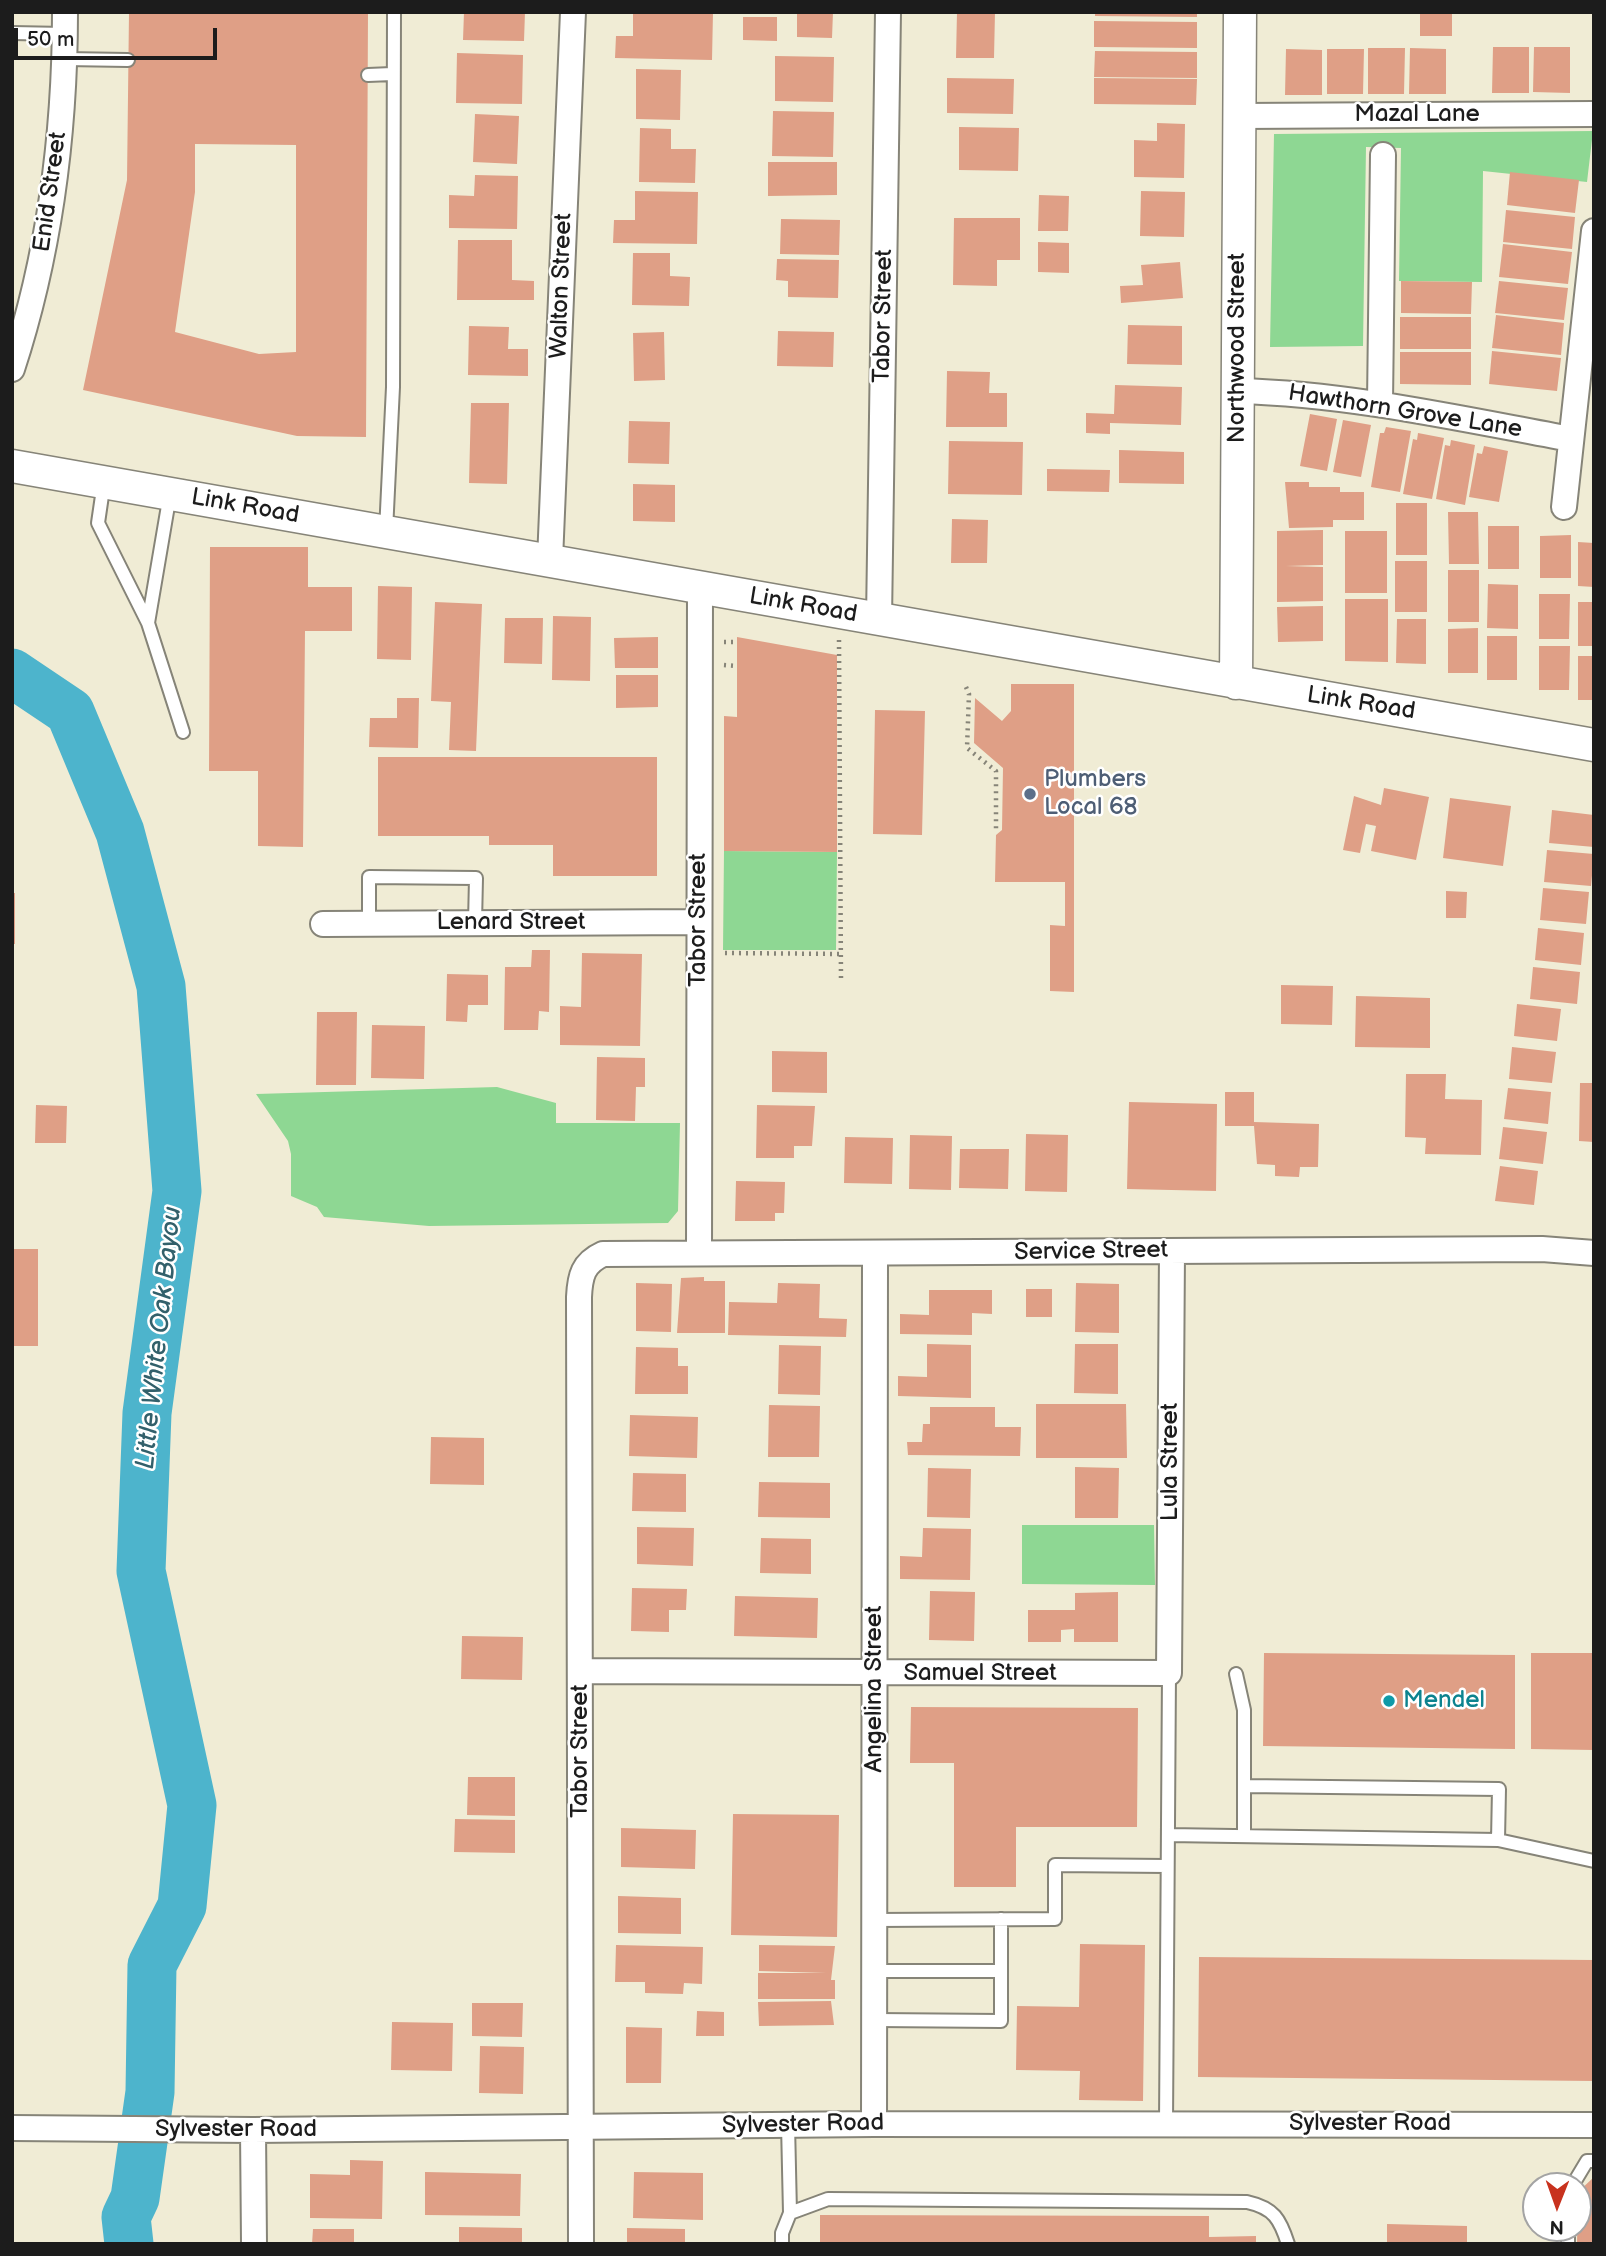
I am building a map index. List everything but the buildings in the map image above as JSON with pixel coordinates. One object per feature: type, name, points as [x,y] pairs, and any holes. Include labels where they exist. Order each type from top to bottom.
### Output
[{"type":"street","name":"Walton Street","points":[[550,560],[573,12]]},
{"type":"street","name":"Tabor Street","points":[[879,619],[888,12]]},
{"type":"street","name":"Northwood Street","points":[[1236,683],[1240,12]]},
{"type":"street","name":"Enid Street","points":[[12,369],[43,254],[59,165],[65,23]]},
{"type":"street","name":"Mazal Lane","points":[[1239,116],[1594,114]]},
{"type":"street","points":[[1380,403],[1383,155]]},
{"type":"street","points":[[1564,507],[1594,231]]},
{"type":"street","name":"Hawthorn Grove Lane","points":[[1238,391],[1280,392],[1380,403],[1571,439]]},
{"type":"street","name":"Link Road","points":[[12,466],[1594,745]]},
{"type":"street","name":"Tabor Street","points":[[699,1252],[700,588]]},
{"type":"street","name":"Lenard Street","points":[[323,923],[699,922]]},
{"type":"street","name":"Service Street","points":[[590,1260],[603,1254],[699,1252],[876,1255],[1542,1249],[1594,1253]]},
{"type":"street","name":"Lula Street","points":[[1170,1673],[1172,1252]]},
{"type":"street","name":"Angelina Street","points":[[874,2124],[876,1255]]},
{"type":"street","name":"Tabor Street","points":[[581,2244],[579,1297],[581,1278],[590,1260]]},
{"type":"street","name":"Samuel Street","points":[[581,1671],[1170,1673]]},
{"type":"street","name":"Sylvester Road","points":[[12,2128],[253,2130],[1166,2123],[1594,2125]]},
{"type":"street","points":[[253,2130],[254,2244]]},
{"type":"lane","points":[[386,531],[393,387],[394,12]]},
{"type":"lane","points":[[12,33],[65,23]]},
{"type":"lane","points":[[65,59],[128,60]]},
{"type":"lane","points":[[368,75],[392,74]]},
{"type":"lane","points":[[104,482],[97,523],[148,623],[183,732]]},
{"type":"lane","points":[[148,623],[170,494]]},
{"type":"lane","points":[[369,923],[369,877],[476,878],[475,923]]},
{"type":"lane","points":[[1166,2123],[1170,1673]]},
{"type":"lane","points":[[1236,1675],[1244,1710],[1244,1836]]},
{"type":"lane","points":[[1245,1786],[1499,1789],[1498,1840]]},
{"type":"lane","points":[[1168,1835],[1498,1840],[1594,1861]]},
{"type":"lane","points":[[875,1920],[1055,1919],[1055,1864],[1167,1866]]},
{"type":"lane","points":[[875,2020],[1001,2021],[1001,1919]]},
{"type":"lane","points":[[875,1971],[1001,1971]]},
{"type":"lane","points":[[782,2244],[790,2213],[788,2124]]},
{"type":"lane","points":[[1580,2172],[1587,2161],[1594,2161]]},
{"type":"lane","points":[[790,2213],[828,2199],[1247,2202],[1267,2206],[1280,2220],[1288,2244]]},
{"type":"path","points":[[839,638],[841,979]]},
{"type":"path","points":[[720,642],[737,642]]},
{"type":"path","points":[[720,665],[737,666]]},
{"type":"path","points":[[966,687],[967,748],[996,771],[996,830]]},
{"type":"path","points":[[968,716],[975,721]]},
{"type":"path","points":[[725,953],[841,954]]},
{"type":"green space","points":[[1593,131],[1587,182],[1483,171],[1482,282],[1399,281],[1401,148],[1366,147],[1363,346],[1270,347],[1274,134]]},
{"type":"green space","points":[[724,851],[837,852],[836,950],[723,950]]},
{"type":"green space","points":[[497,1087],[556,1103],[556,1123],[680,1123],[678,1211],[668,1223],[429,1226],[324,1217],[317,1207],[291,1196],[291,1154],[288,1141],[256,1094]]},
{"type":"green space","points":[[1022,1525],[1154,1525],[1155,1585],[1022,1584]]},
{"type":"waterway","name":"Little White Oak Bayou","points":[[12,673],[70,712],[120,832],[161,986],[177,1191],[147,1413],[141,1571],[192,1805],[182,1906],[152,1965],[150,2092],[135,2198],[126,2217],[129,2244]]},
{"type":"place","name":"Plumbers Local 68","points":[[1030,794]]},
{"type":"place","name":"Mendel","points":[[1389,1701]]}]
